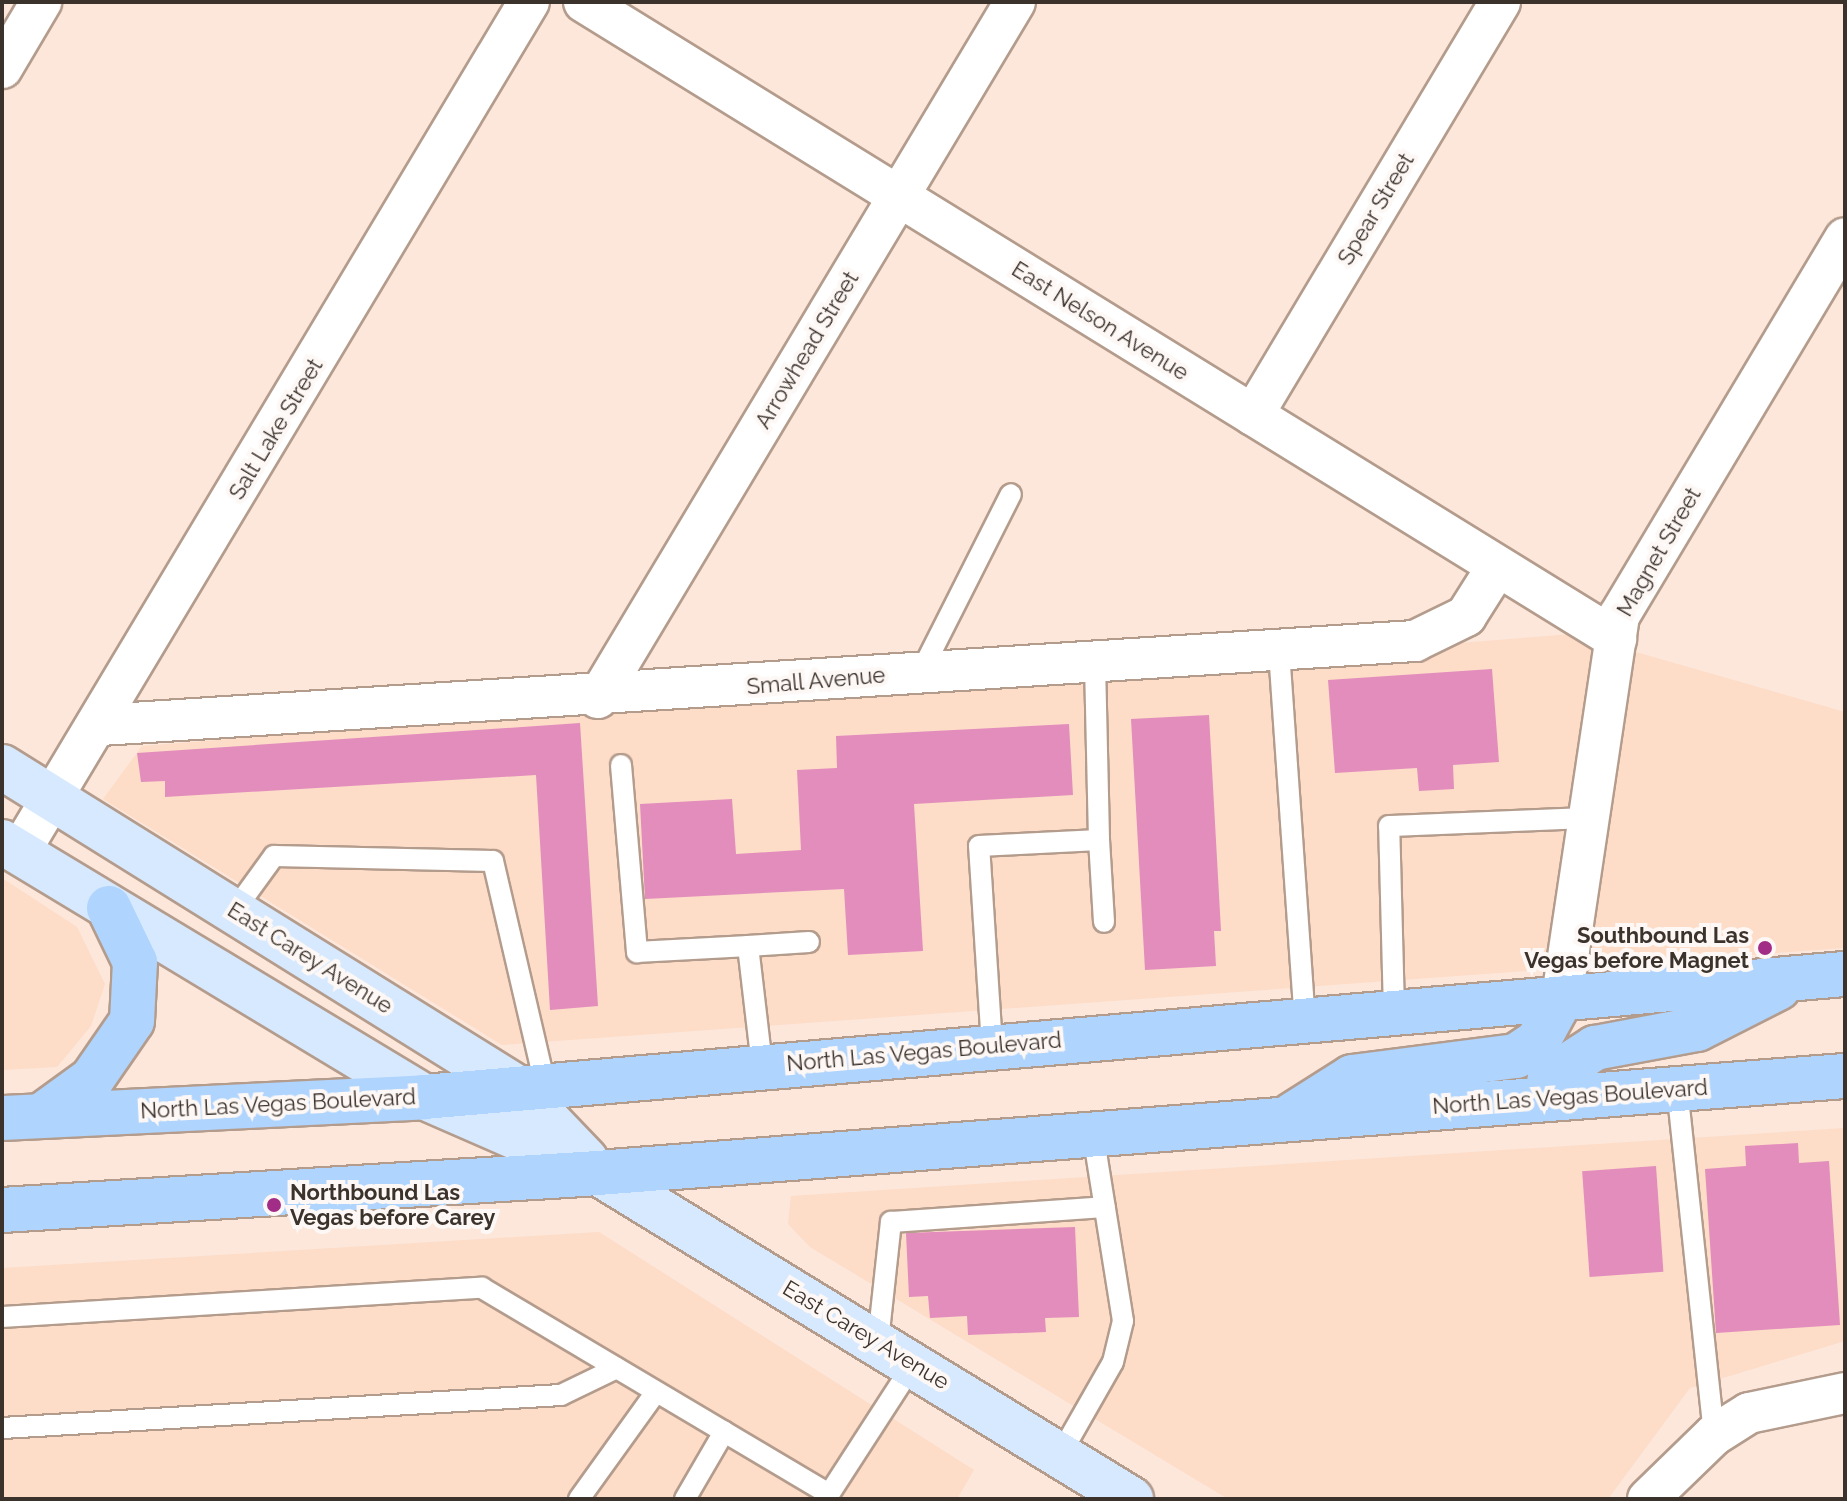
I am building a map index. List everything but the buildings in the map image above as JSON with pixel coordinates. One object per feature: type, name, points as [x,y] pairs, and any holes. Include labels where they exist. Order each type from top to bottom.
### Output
[{"type":"main road","name":"East Carey Avenue","points":[[2,767],[234,911],[531,1086],[598,1173]]},
{"type":"main road","name":"East Carey Avenue","points":[[11,848],[424,1097],[598,1173],[896,1352],[1131,1499]]},
{"type":"main road","points":[[21,1117],[92,1079],[132,1021],[135,962],[109,908]]},
{"type":"main road","name":"North Las Vegas Boulevard","points":[[21,1117],[424,1097],[1845,974]]},
{"type":"main road","points":[[1546,1098],[1550,1077],[1595,1048],[1697,1029],[1798,978]]},
{"type":"main road","points":[[1287,1119],[1352,1077],[1516,1056],[1538,1041],[1562,997]]},
{"type":"main road","name":"North Las Vegas Boulevard","points":[[2,1210],[598,1173],[1845,1076]]},
{"type":"street","points":[[2,68],[41,2]]},
{"type":"street","name":"Salt Lake Street","points":[[11,848],[53,798],[101,725],[529,2]]},
{"type":"street","name":"East Nelson Avenue","points":[[584,2],[1616,639]]},
{"type":"street","name":"Arrowhead Street","points":[[598,698],[1015,2]]},
{"type":"street","name":"Spear Street","points":[[1253,415],[1500,2]]},
{"type":"street","name":"Magnet Street","points":[[1562,997],[1619,616],[1845,238]]},
{"type":"street","name":"Small Avenue","points":[[101,725],[598,698],[921,672],[1415,641],[1466,616],[1497,567]]},
{"type":"street","points":[[1648,1499],[1714,1435],[1749,1413],[1845,1393]]},
{"type":"lane","points":[[921,672],[1011,494]]},
{"type":"lane","points":[[1279,651],[1305,1019]]},
{"type":"lane","points":[[1095,663],[1104,922]]},
{"type":"lane","points":[[621,765],[637,952],[809,942]]},
{"type":"lane","points":[[1394,1011],[1389,826],[1589,818]]},
{"type":"lane","points":[[992,1046],[979,846],[1099,840]]},
{"type":"lane","points":[[234,911],[274,856],[493,861],[531,1086]]},
{"type":"lane","points":[[748,946],[762,1066]]},
{"type":"lane","points":[[1677,1088],[1714,1435]]},
{"type":"lane","points":[[1060,1455],[1121,1339],[1093,1134]]},
{"type":"lane","points":[[2,1317],[482,1288],[828,1497],[896,1352],[891,1222],[1104,1207]]},
{"type":"lane","points":[[2,1428],[561,1395],[617,1368]]},
{"type":"lane","points":[[579,1499],[656,1392]]},
{"type":"lane","points":[[685,1499],[724,1432]]},
{"type":"shaded area","points":[[1573,634],[1845,712],[1845,948],[502,1045],[103,799],[142,746]]},
{"type":"shaded area","points":[[2,878],[77,927],[105,984],[91,1026],[57,1067],[2,1070]]},
{"type":"shaded area","points":[[1845,1128],[1845,1341],[1690,1388],[1608,1499],[1228,1499],[810,1247],[788,1224],[791,1196]]},
{"type":"shaded area","points":[[599,1232],[974,1470],[957,1499],[2,1499],[2,1268]]},
{"type":"place","name":"Southbound Las Vegas before Magnet","points":[[1765,948]]},
{"type":"place","name":"Northbound Las Vegas before Carey","points":[[274,1205]]}]
